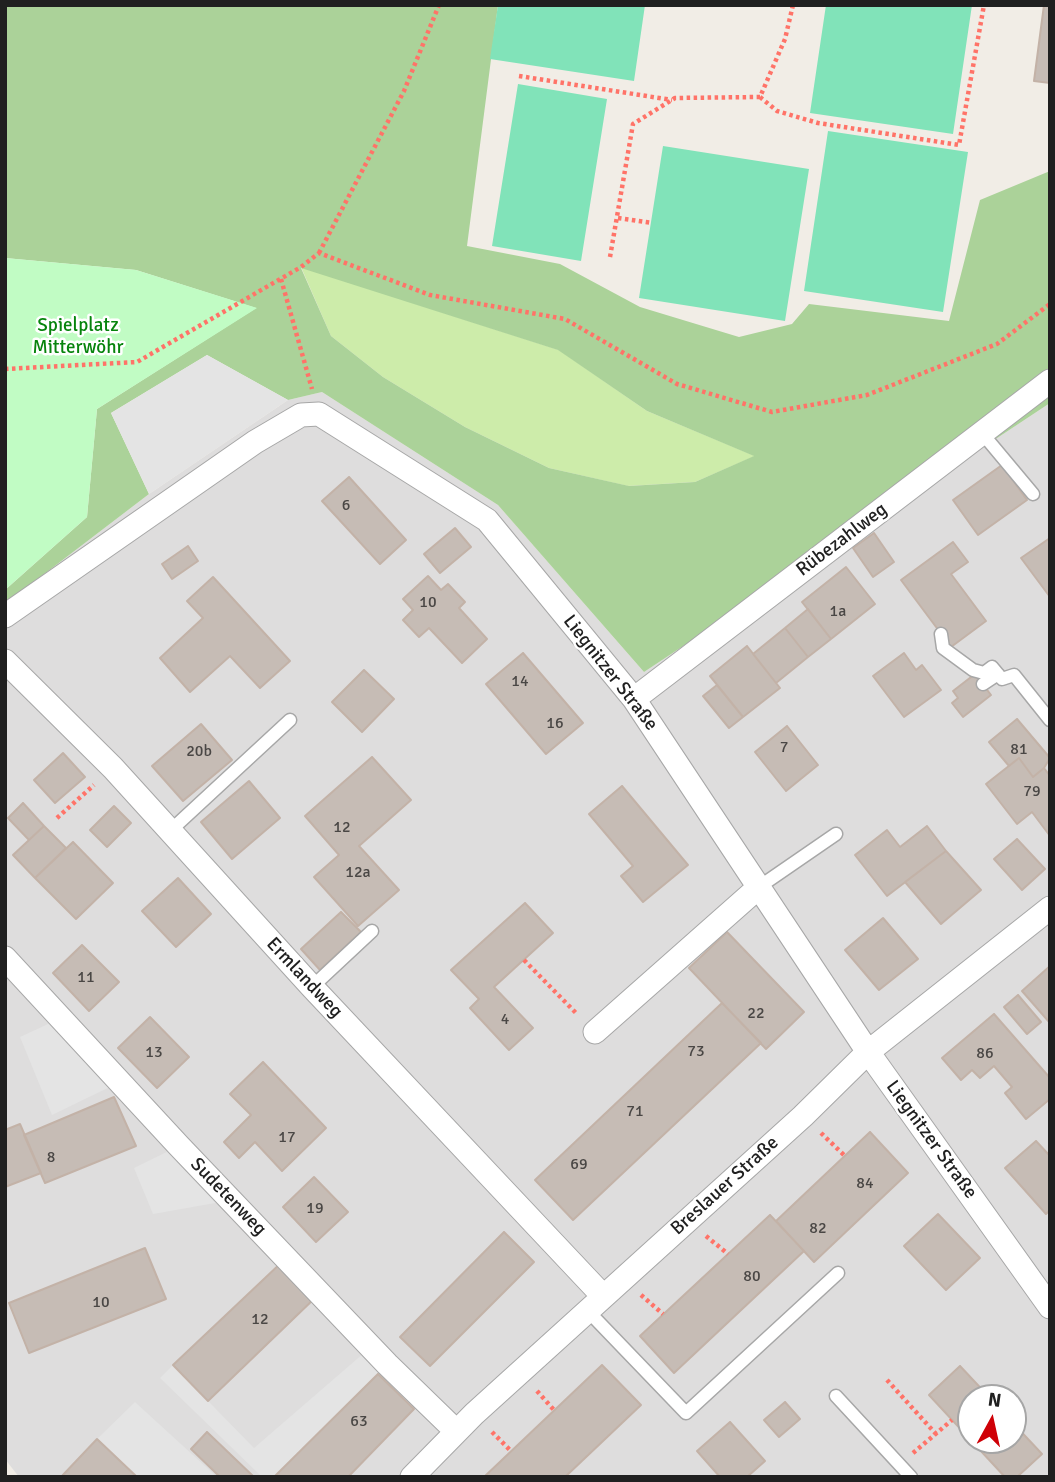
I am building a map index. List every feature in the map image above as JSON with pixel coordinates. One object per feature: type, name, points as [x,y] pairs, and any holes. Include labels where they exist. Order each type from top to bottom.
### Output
[{"type":"street","name":"Rübezahlweg","points":[[634,699],[1050,381]]},
{"type":"street","points":[[5,616],[255,442],[301,415],[318,414]]},
{"type":"street","name":"Liegnitzer Straße","points":[[318,414],[487,520],[634,699],[868,1052],[1050,1307]]},
{"type":"street","name":"Ermlandweg","points":[[5,661],[113,768],[594,1303]]},
{"type":"street","points":[[595,1032],[759,887]]},
{"type":"street","name":"Breslauer Straße","points":[[412,1477],[456,1431],[803,1116],[868,1052],[1050,908]]},
{"type":"street","name":"Sudetenweg","points":[[5,958],[179,1146],[387,1364],[456,1431]]},
{"type":"lane","points":[[982,433],[1033,494]]},
{"type":"lane","points":[[941,634],[943,648],[973,670],[984,673],[992,667],[1002,679],[1014,675],[1050,720]]},
{"type":"lane","points":[[984,684],[998,674]]},
{"type":"lane","points":[[170,831],[290,720]]},
{"type":"lane","points":[[759,887],[836,834]]},
{"type":"lane","points":[[312,987],[372,931]]},
{"type":"lane","points":[[594,1303],[686,1413],[838,1273]]},
{"type":"lane","points":[[836,1395],[911,1477]]},
{"type":"path","points":[[5,369],[137,362],[281,278],[318,253],[404,91],[439,5]]},
{"type":"path","points":[[760,97],[785,39],[793,5]]},
{"type":"path","points":[[519,76],[673,100],[760,97],[777,111],[818,123],[959,145],[984,5]]},
{"type":"path","points":[[610,257],[633,124],[673,100]]},
{"type":"path","points":[[618,218],[652,223]]},
{"type":"path","points":[[318,253],[430,295],[565,319],[677,384],[772,412],[880,390],[997,344],[1050,304]]},
{"type":"path","points":[[281,278],[318,414]]},
{"type":"path","points":[[57,818],[113,768]]},
{"type":"path","points":[[524,960],[595,1032]]},
{"type":"path","points":[[803,1116],[845,1156]]},
{"type":"path","points":[[887,1380],[936,1434]]},
{"type":"path","points":[[900,1464],[952,1420]]},
{"type":"shaded area","points":[[207,355],[288,400],[149,494],[111,413]]},
{"type":"shaded area","points":[[322,392],[498,505],[644,672],[1050,403],[1050,1477],[19,1477],[5,1459],[5,604],[149,494],[288,400]]},
{"type":"shaded area","points":[[59,1019],[120,1082],[52,1115],[20,1037]]},
{"type":"shaded area","points":[[179,1146],[232,1200],[153,1214],[134,1168]]},
{"type":"shaded area","points":[[372,1346],[387,1364],[274,1477],[262,1477],[160,1378],[173,1365],[254,1448]]},
{"type":"shaded area","points":[[135,1402],[217,1477],[137,1477],[97,1439]]},
{"type":"green space","points":[[5,5],[498,5],[467,246],[560,264],[640,307],[739,337],[792,324],[809,304],[949,321],[980,200],[1050,171],[1050,403],[644,672],[498,505],[322,392],[288,400],[207,355],[111,413],[149,494],[5,604],[5,590],[87,517],[97,409],[256,308],[136,270],[5,258]],"holes":[[[301,268],[558,350],[647,411],[754,456],[695,482],[629,486],[549,468],[465,427],[383,377],[331,336]]]},
{"type":"green space","points":[[498,5],[645,5],[634,81],[490,59]]},
{"type":"green space","points":[[826,5],[972,5],[953,134],[810,113]]},
{"type":"green space","points":[[518,84],[607,99],[581,261],[492,246]]},
{"type":"green space","points":[[828,131],[968,152],[943,312],[804,291]]},
{"type":"green space","points":[[663,146],[809,169],[785,321],[639,298]]},
{"type":"green space","name":"Spielplatz Mitterwöhr","points":[[5,258],[136,270],[257,308],[97,409],[87,517],[5,590]]},
{"type":"green space","points":[[301,267],[559,350],[647,411],[755,456],[695,482],[628,486],[549,468],[465,427],[383,377],[331,336]]},
{"type":"building","points":[[1044,5],[1050,5],[1050,83],[1034,81]]},
{"type":"building","points":[[1002,465],[1027,500],[978,535],[953,500]]},
{"type":"building","points":[[349,477],[406,540],[380,564],[322,501]]},
{"type":"building","points":[[455,528],[471,547],[440,573],[424,554]]},
{"type":"building","points":[[874,533],[894,562],[873,577],[853,548]]},
{"type":"building","points":[[1050,538],[1050,597],[1021,558]]},
{"type":"building","points":[[953,542],[968,562],[951,574],[986,621],[951,647],[901,580]]},
{"type":"building","points":[[188,546],[198,561],[172,579],[162,564]]},
{"type":"building","points":[[846,567],[875,604],[831,639],[802,602]]},
{"type":"building","points":[[428,576],[441,590],[448,584],[465,602],[459,608],[487,639],[462,663],[429,628],[419,637],[403,620],[413,610],[403,599]]},
{"type":"building","points":[[213,577],[290,661],[260,688],[230,656],[190,692],[160,658],[203,618],[187,601]]},
{"type":"building","points":[[808,609],[831,639],[808,657],[785,628]]},
{"type":"building","points":[[785,628],[808,657],[776,683],[753,654]]},
{"type":"building","points":[[747,646],[780,688],[743,717],[710,676]]},
{"type":"building","points":[[523,653],[583,723],[546,754],[486,684]]},
{"type":"building","points":[[904,653],[916,670],[922,665],[941,690],[904,717],[873,676]]},
{"type":"building","points":[[364,670],[394,699],[362,732],[332,702]]},
{"type":"building","points":[[975,674],[991,695],[963,717],[952,703],[958,698],[953,691]]},
{"type":"building","points":[[717,685],[743,717],[729,728],[703,696]]},
{"type":"building","points":[[1017,719],[1050,758],[1044,768],[1033,777],[1019,758],[1009,766],[989,742]]},
{"type":"building","points":[[201,724],[232,760],[183,801],[152,766]]},
{"type":"building","points":[[787,726],[818,765],[786,791],[755,752]]},
{"type":"building","points":[[63,753],[85,777],[55,803],[34,780]]},
{"type":"building","points":[[372,757],[411,800],[359,846],[399,890],[358,926],[314,877],[339,855],[305,816]]},
{"type":"building","points":[[1019,758],[1033,777],[1044,768],[1050,776],[1050,836],[1032,812],[1017,824],[986,784]]},
{"type":"building","points":[[249,781],[280,818],[232,859],[201,822]]},
{"type":"building","points":[[622,786],[688,865],[643,902],[621,876],[633,866],[589,814]]},
{"type":"building","points":[[23,803],[44,826],[29,840],[8,818]]},
{"type":"building","points":[[114,806],[131,823],[107,847],[90,830]]},
{"type":"building","points":[[44,826],[66,848],[35,878],[13,855]]},
{"type":"building","points":[[927,826],[946,851],[887,896],[855,855],[887,830],[900,847]]},
{"type":"building","points":[[1017,839],[1045,869],[1022,890],[994,859]]},
{"type":"building","points":[[73,842],[113,883],[76,919],[35,878]]},
{"type":"building","points":[[946,851],[981,890],[941,924],[905,882]]},
{"type":"building","points":[[178,878],[211,914],[176,947],[142,911]]},
{"type":"building","points":[[525,903],[553,933],[494,987],[533,1028],[509,1050],[470,1008],[479,999],[451,970]]},
{"type":"building","points":[[341,912],[361,932],[320,970],[301,949]]},
{"type":"building","points":[[883,918],[918,959],[879,990],[845,950]]},
{"type":"building","points":[[727,932],[804,1012],[766,1049],[689,968]]},
{"type":"building","points":[[82,945],[119,982],[89,1011],[53,973]]},
{"type":"building","points":[[1050,966],[1050,1023],[1022,991]]},
{"type":"building","points":[[1018,995],[1041,1022],[1027,1034],[1004,1007]]},
{"type":"building","points":[[722,1003],[761,1043],[573,1220],[535,1180]]},
{"type":"building","points":[[994,1014],[1050,1078],[1050,1099],[1026,1119],[1005,1093],[1012,1087],[994,1066],[980,1078],[972,1070],[961,1080],[942,1058]]},
{"type":"building","points":[[150,1017],[189,1057],[157,1088],[118,1048]]},
{"type":"building","points":[[263,1062],[326,1128],[282,1171],[255,1142],[239,1158],[224,1142],[251,1115],[230,1094]]},
{"type":"building","points":[[114,1097],[136,1146],[45,1183],[24,1135]]},
{"type":"building","points":[[20,1124],[41,1173],[5,1187],[5,1130]]},
{"type":"building","points":[[870,1132],[908,1173],[814,1262],[776,1221]]},
{"type":"building","points":[[1036,1141],[1050,1156],[1050,1210],[1046,1214],[1005,1168]]},
{"type":"building","points":[[314,1177],[348,1212],[316,1242],[283,1207]]},
{"type":"building","points":[[938,1214],[980,1258],[946,1290],[904,1246]]},
{"type":"building","points":[[770,1215],[804,1251],[674,1373],[640,1336]]},
{"type":"building","points":[[504,1232],[534,1262],[430,1366],[400,1337]]},
{"type":"building","points":[[145,1248],[166,1299],[29,1353],[9,1303]]},
{"type":"building","points":[[283,1261],[317,1296],[208,1401],[173,1365]]},
{"type":"building","points":[[602,1365],[641,1405],[565,1477],[484,1477]]},
{"type":"building","points":[[960,1366],[977,1384],[957,1384],[957,1425],[929,1395]]},
{"type":"building","points":[[378,1374],[414,1409],[348,1477],[274,1477]]},
{"type":"building","points":[[785,1402],[800,1419],[779,1437],[764,1420]]},
{"type":"building","points":[[730,1422],[765,1461],[747,1477],[720,1477],[697,1451]]},
{"type":"building","points":[[207,1432],[254,1477],[220,1477],[191,1449]]},
{"type":"building","points":[[1027,1438],[1042,1454],[1017,1477],[1005,1477],[984,1454],[1027,1454]]},
{"type":"building","points":[[97,1439],[137,1477],[61,1477]]}]
